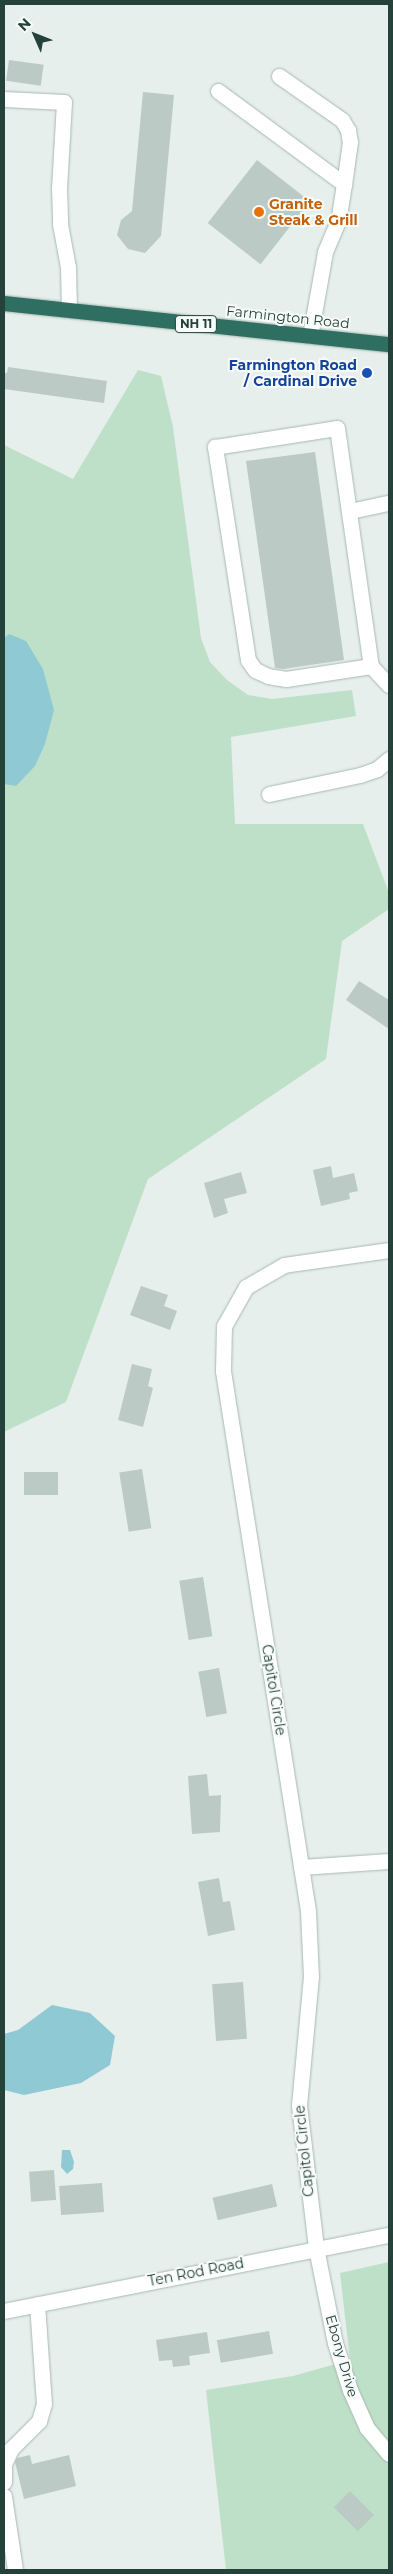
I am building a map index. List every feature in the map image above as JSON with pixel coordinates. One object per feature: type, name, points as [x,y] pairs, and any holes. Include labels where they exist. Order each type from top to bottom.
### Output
[{"type":"highway","name":"Farmington Road","points":[[4,302],[389,344]]},
{"type":"street","points":[[279,76],[342,120],[348,130],[350,142],[338,221],[325,252],[310,336]]},
{"type":"street","points":[[218,91],[344,184]]},
{"type":"street","points":[[4,99],[64,102],[59,188],[60,224],[68,267],[69,310]]},
{"type":"street","points":[[371,666],[286,679],[255,670],[248,660],[215,447],[337,428],[371,666],[389,685]]},
{"type":"street","points":[[350,511],[389,503]]},
{"type":"street","points":[[269,794],[360,776],[377,769],[389,758]]},
{"type":"street","name":"Capitol Circle","points":[[316,2248],[299,2104],[311,1976],[308,1912],[223,1371],[224,1326],[246,1287],[284,1265],[389,1250]]},
{"type":"street","points":[[301,1868],[389,1861]]},
{"type":"street","name":"Ten Rod Road","points":[[4,2311],[389,2235]]},
{"type":"street","name":"Ebony Drive","points":[[316,2248],[335,2343],[350,2390],[367,2428],[389,2454]]},
{"type":"street","points":[[4,2482],[4,2464],[11,2449],[39,2421],[44,2404],[37,2304]]},
{"type":"street","points":[[4,2496],[15,2570]]},
{"type":"green space","points":[[138,370],[161,376],[173,427],[201,638],[210,662],[227,680],[248,695],[272,699],[352,690],[356,716],[231,737],[235,824],[363,824],[389,893],[389,909],[342,941],[326,1059],[148,1179],[66,1402],[4,1432],[4,445],[73,479]]},
{"type":"green space","points":[[389,2262],[389,2570],[226,2570],[206,2390],[293,2376],[350,2360],[340,2273]]},
{"type":"water","points":[[9,634],[26,641],[43,669],[54,710],[45,744],[35,766],[16,786],[4,784],[4,638]]},
{"type":"water","points":[[52,2005],[90,2013],[115,2036],[110,2065],[81,2083],[24,2095],[4,2090],[4,2034],[18,2030]]},
{"type":"water","points":[[62,2150],[70,2150],[74,2162],[73,2169],[67,2174],[61,2167]]},
{"type":"building","points":[[9,60],[44,65],[41,86],[6,81]]},
{"type":"building","points":[[143,92],[174,95],[161,236],[145,253],[128,249],[117,235],[121,220],[132,211]]},
{"type":"building","name":"Granite Steak & Grill","points":[[257,160],[310,201],[261,264],[208,223]]},
{"type":"building","points":[[8,367],[107,381],[104,403],[4,389],[4,373],[7,373]]},
{"type":"building","points":[[315,452],[344,660],[283,669],[275,668],[246,461]]},
{"type":"building","points":[[359,981],[389,1000],[389,1029],[346,1000]]},
{"type":"building","points":[[331,1166],[333,1178],[354,1173],[358,1191],[349,1193],[350,1199],[321,1206],[313,1170]]},
{"type":"building","points":[[241,1172],[247,1193],[224,1199],[228,1213],[214,1218],[204,1183]]},
{"type":"building","points":[[141,1286],[168,1295],[164,1306],[177,1311],[170,1330],[130,1315]]},
{"type":"building","points":[[132,1364],[152,1369],[148,1386],[153,1388],[143,1427],[118,1420]]},
{"type":"building","points":[[142,1469],[151,1528],[129,1532],[119,1473]]},
{"type":"building","points":[[24,1472],[58,1472],[58,1495],[24,1495]]},
{"type":"building","points":[[203,1577],[212,1636],[189,1640],[179,1581]]},
{"type":"building","points":[[219,1668],[227,1713],[206,1717],[198,1672]]},
{"type":"building","points":[[207,1774],[209,1796],[221,1795],[220,1832],[192,1834],[188,1776]]},
{"type":"building","points":[[219,1878],[223,1902],[230,1901],[235,1930],[208,1936],[198,1882]]},
{"type":"building","points":[[243,1982],[247,2039],[216,2041],[212,1984]]},
{"type":"building","points":[[54,2170],[56,2200],[31,2202],[29,2172]]},
{"type":"building","points":[[102,2183],[104,2212],[61,2215],[59,2186]]},
{"type":"building","points":[[272,2184],[277,2206],[218,2220],[213,2198]]},
{"type":"building","points":[[269,2331],[273,2354],[221,2363],[217,2340]]},
{"type":"building","points":[[207,2332],[210,2353],[189,2356],[190,2365],[173,2367],[172,2360],[159,2361],[156,2340]]},
{"type":"building","points":[[30,2455],[32,2464],[69,2455],[76,2486],[24,2499],[15,2462],[17,2458]]},
{"type":"building","points":[[350,2491],[374,2515],[358,2531],[334,2507]]},
{"type":"place","name":"Granite Steak & Grill","points":[[259,212]]},
{"type":"place","name":"Farmington Road / Cardinal Drive","points":[[367,373]]}]
